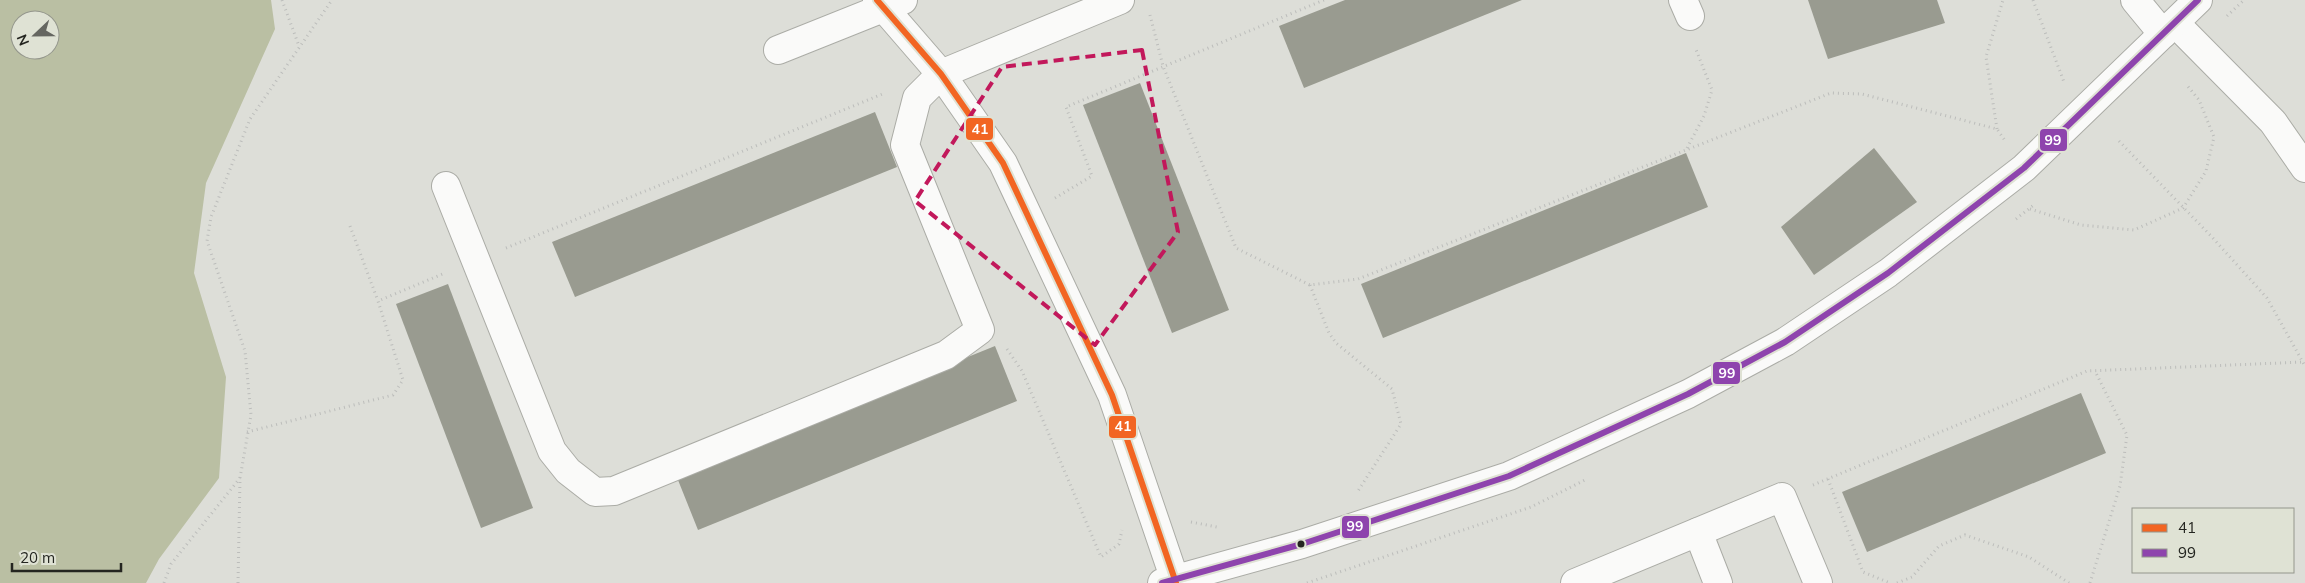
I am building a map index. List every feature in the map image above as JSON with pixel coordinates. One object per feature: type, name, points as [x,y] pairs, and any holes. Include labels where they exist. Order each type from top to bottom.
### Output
[{"type":"street","points":[[446,186],[549,442],[568,471],[595,492],[614,491],[946,355],[980,330],[905,145],[917,98],[941,74],[1120,0]]},
{"type":"street","points":[[2135,0],[2169,28],[2273,122],[2305,168]]},
{"type":"street","points":[[778,50],[888,3],[941,74],[1003,164],[1112,395],[1171,582],[1302,544],[1509,476],[1688,394],[1785,342],[1888,274],[2024,168],[2198,0]]},
{"type":"street","points":[[1575,583],[1782,497],[1818,583]]},
{"type":"street","points":[[1698,532],[1718,583]]},
{"type":"path","points":[[282,0],[300,47]]},
{"type":"path","points":[[238,583],[240,478],[251,415],[245,351],[206,241],[211,217],[250,119],[332,0]]},
{"type":"path","points":[[1028,215],[1092,176],[1066,107],[1324,0]]},
{"type":"path","points":[[2003,0],[1986,57],[1997,129],[2024,168]]},
{"type":"path","points":[[2033,0],[2064,82]]},
{"type":"path","points":[[1149,9],[1163,66],[1236,248],[1310,285],[1358,279],[1831,92],[1862,94],[1997,129]]},
{"type":"path","points":[[1687,148],[1704,116],[1712,90],[1693,44]]},
{"type":"path","points":[[2030,209],[2081,224],[2134,230],[2183,208],[2206,171],[2214,137],[2199,100],[2181,78]]},
{"type":"path","points":[[378,301],[888,91]]},
{"type":"path","points":[[1782,497],[2087,371],[2304,364],[2267,298],[2211,236],[2119,141]]},
{"type":"path","points":[[247,432],[393,395],[403,380],[378,301],[350,226]]},
{"type":"path","points":[[1310,285],[1328,333],[1336,343],[1392,389],[1402,419],[1401,424],[1359,486],[1356,499]]},
{"type":"path","points":[[1004,345],[1022,371],[1101,557],[1119,544],[1122,528]]},
{"type":"path","points":[[2090,583],[2120,486],[2127,435],[2095,371]]},
{"type":"path","points":[[164,583],[171,564],[240,478]]},
{"type":"path","points":[[1828,479],[1863,572],[1890,583]]},
{"type":"path","points":[[1186,518],[1193,524],[1217,527]]},
{"type":"path","points":[[1897,583],[1912,577],[1939,546],[1964,535],[2029,557],[2069,583]]},
{"type":"highlighted area","points":[[1142,50],[1178,232],[1095,345],[915,201],[1002,67]]},
{"type":"green space","points":[[0,0],[271,0],[275,29],[206,183],[194,273],[226,377],[219,478],[159,559],[146,583],[0,583]]},
{"type":"building","points":[[1345,0],[1522,0],[1304,88],[1279,26]]},
{"type":"building","points":[[1808,0],[1937,0],[1945,23],[1828,59]]},
{"type":"building","points":[[1140,83],[1229,310],[1172,333],[1083,105]]},
{"type":"building","points":[[875,112],[897,167],[575,297],[552,242]]},
{"type":"building","points":[[1874,148],[1917,202],[1814,275],[1781,227]]},
{"type":"building","points":[[1686,153],[1708,207],[1383,338],[1361,284]]},
{"type":"building","points":[[448,284],[533,508],[481,528],[396,304]]},
{"type":"building","points":[[995,346],[1017,401],[698,530],[676,475]]},
{"type":"building","points":[[2081,393],[2106,453],[1867,552],[1842,492]]},
{"type":"transit line","name":"41","points":[[877,0],[941,74],[1003,163],[1112,395],[1176,583]]},
{"type":"transit line","name":"99","points":[[1162,583],[1302,544],[1509,476],[1688,394],[1785,342],[1888,273],[2024,168],[2198,0]]}]
